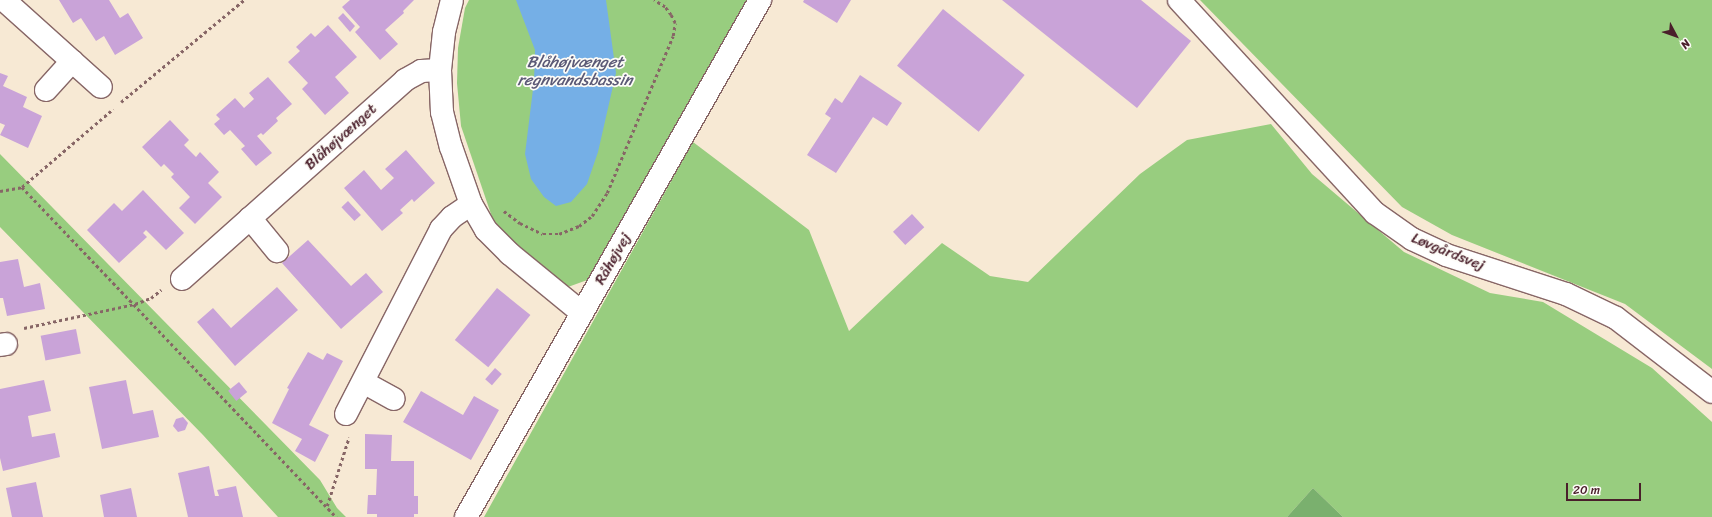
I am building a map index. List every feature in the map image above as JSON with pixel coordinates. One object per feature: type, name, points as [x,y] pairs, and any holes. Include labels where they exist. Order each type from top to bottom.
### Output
[{"type":"street","points":[[4,0],[101,87]]},
{"type":"street","points":[[452,0],[444,32],[440,70],[444,119],[451,147],[471,204],[486,230],[510,254],[582,313]]},
{"type":"street","name":"Råhøjvej","points":[[466,517],[760,0]]},
{"type":"street","name":"Løvgårdsvej","points":[[1179,0],[1370,207],[1381,217],[1412,239],[1446,255],[1566,294],[1616,318],[1712,392]]},
{"type":"street","points":[[46,90],[72,61]]},
{"type":"street","name":"Blåhøjvænget","points":[[182,279],[405,80],[421,71],[440,70]]},
{"type":"street","points":[[346,414],[441,229],[452,217],[471,204]]},
{"type":"street","points":[[250,218],[277,251]]},
{"type":"street","points":[[363,382],[394,399]]},
{"type":"path","points":[[120,104],[244,0]]},
{"type":"path","points":[[471,204],[488,200],[520,223],[543,234],[559,234],[579,226],[592,216],[607,193],[673,36],[675,23],[671,15],[665,7],[654,0]]},
{"type":"path","points":[[0,191],[22,187],[114,108]]},
{"type":"path","points":[[22,187],[136,304],[336,517]]},
{"type":"path","points":[[3,344],[22,329],[136,304],[151,298],[178,275],[182,279]]},
{"type":"path","points":[[327,507],[353,423],[346,414]]},
{"type":"green space","points":[[469,0],[753,0],[590,279],[568,287],[504,234],[492,217],[461,126],[457,83],[458,48],[465,8]]},
{"type":"green space","points":[[1200,0],[1712,0],[1712,369],[1625,304],[1452,235],[1402,207]]},
{"type":"green space","points":[[1271,124],[1312,174],[1404,252],[1490,293],[1543,302],[1652,368],[1712,422],[1712,517],[1343,517],[1313,488],[1287,517],[484,517],[693,142],[809,230],[849,331],[942,243],[990,276],[1028,282],[1140,174],[1187,140]]},
{"type":"green space","points":[[0,154],[320,480],[337,508],[346,517],[278,517],[203,435],[0,227]]},
{"type":"green space","points":[[1313,488],[1343,517],[1287,517]]},
{"type":"water","name":"Blåhøjvænget regnvandsbassin","points":[[516,0],[606,0],[616,73],[598,152],[587,184],[571,202],[556,206],[544,197],[531,179],[525,154],[534,81],[535,50]]},
{"type":"building","points":[[59,0],[109,0],[120,18],[128,13],[143,38],[115,55],[104,36],[96,41],[81,18],[73,23]]},
{"type":"building","points":[[350,0],[414,0],[403,11],[404,13],[385,30],[398,44],[380,60],[355,32],[360,27],[342,7]]},
{"type":"building","points":[[804,0],[851,0],[837,23],[803,2]]},
{"type":"building","points":[[1002,0],[1141,0],[1191,41],[1137,108]]},
{"type":"building","points":[[943,9],[1025,75],[979,132],[897,66]]},
{"type":"building","points":[[343,13],[355,26],[350,32],[338,18]]},
{"type":"building","points":[[328,25],[357,57],[335,77],[349,93],[325,115],[302,89],[308,83],[288,62],[300,51],[296,47],[311,33],[315,37]]},
{"type":"building","points":[[0,73],[8,76],[3,86],[27,97],[23,107],[42,116],[28,148],[0,135],[5,125],[0,123]]},
{"type":"building","points":[[860,75],[902,103],[887,126],[873,117],[836,173],[807,155],[831,118],[825,114],[835,98],[842,103]]},
{"type":"building","points":[[268,77],[292,104],[276,118],[278,121],[263,135],[261,133],[257,136],[272,153],[256,166],[241,149],[245,146],[230,130],[224,135],[214,124],[220,119],[216,115],[235,98],[244,108],[254,99],[249,93]]},
{"type":"building","points":[[170,120],[189,140],[184,145],[196,157],[200,152],[219,172],[208,183],[222,197],[195,224],[179,208],[190,197],[171,177],[174,174],[164,164],[161,167],[142,147]]},
{"type":"building","points":[[406,150],[435,183],[414,202],[412,199],[400,210],[403,213],[382,231],[344,188],[364,170],[381,190],[394,178],[385,169]]},
{"type":"building","points":[[143,190],[184,233],[166,250],[146,230],[143,233],[147,237],[119,263],[87,230],[114,203],[122,211]]},
{"type":"building","points":[[348,201],[361,215],[354,221],[341,207]]},
{"type":"building","points":[[912,214],[924,227],[905,245],[893,232]]},
{"type":"building","points":[[308,240],[351,286],[366,273],[383,292],[341,329],[282,263]]},
{"type":"building","points":[[18,259],[24,287],[40,283],[45,309],[7,316],[3,298],[0,298],[0,262]]},
{"type":"building","points":[[277,287],[298,310],[235,366],[197,322],[213,308],[231,328]]},
{"type":"building","points":[[497,288],[530,315],[488,367],[455,340]]},
{"type":"building","points":[[76,329],[81,354],[45,360],[41,336]]},
{"type":"building","points":[[308,352],[323,360],[327,353],[343,361],[309,425],[329,435],[315,462],[295,451],[302,439],[272,423],[289,389],[287,388]]},
{"type":"building","points":[[495,368],[502,374],[492,385],[485,379]]},
{"type":"building","points":[[44,380],[51,411],[28,416],[32,437],[55,433],[60,457],[3,471],[0,458],[0,389]]},
{"type":"building","points":[[126,380],[133,414],[153,410],[159,437],[102,449],[89,387]]},
{"type":"building","points":[[239,382],[247,392],[236,401],[228,391]]},
{"type":"building","points":[[421,391],[463,415],[474,396],[499,410],[471,460],[403,422]]},
{"type":"building","points":[[183,417],[188,423],[185,430],[178,432],[173,426],[176,419]]},
{"type":"building","points":[[365,434],[392,435],[391,461],[414,461],[414,496],[418,496],[418,514],[414,514],[414,517],[377,517],[377,514],[367,514],[368,495],[376,495],[377,469],[365,469]]},
{"type":"building","points":[[209,466],[215,496],[219,496],[217,490],[236,486],[243,517],[188,517],[178,473]]},
{"type":"building","points":[[36,482],[43,517],[12,517],[6,488]]},
{"type":"building","points":[[131,488],[137,517],[104,517],[100,495]]}]
